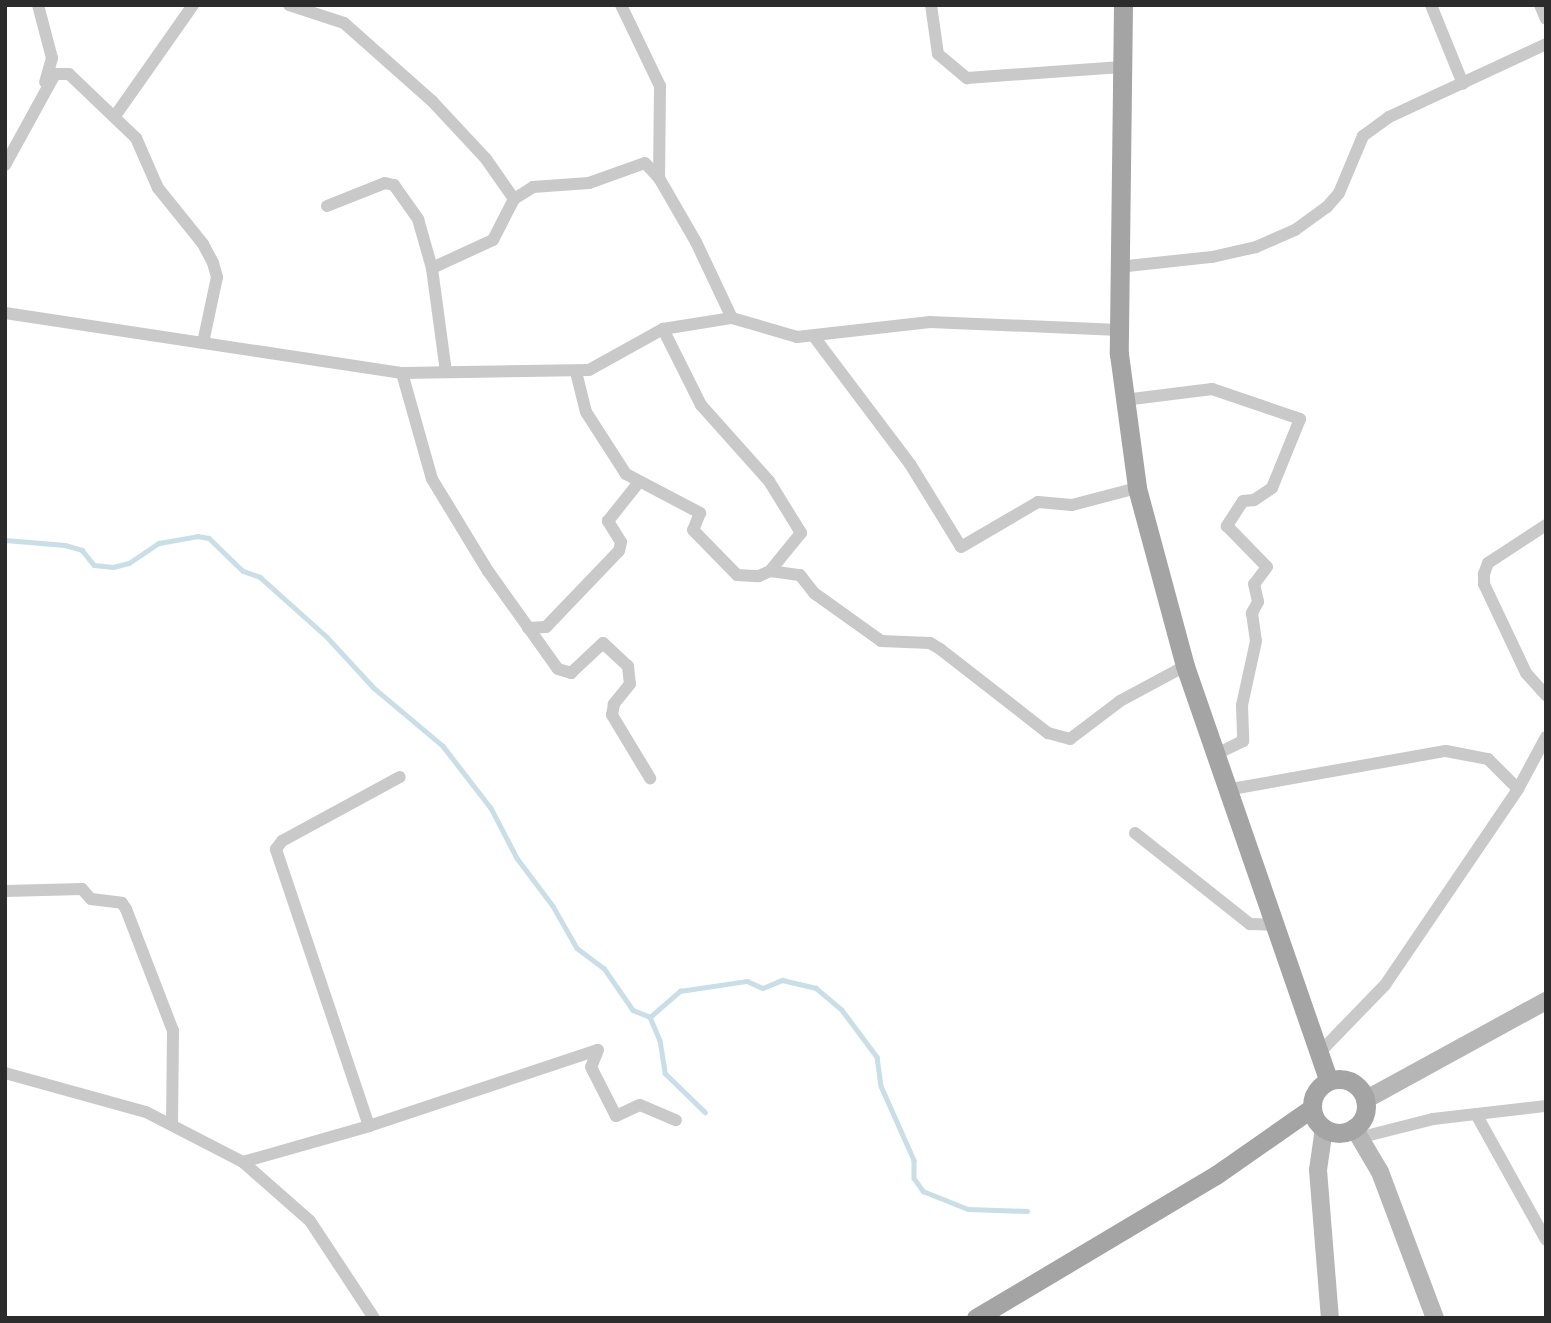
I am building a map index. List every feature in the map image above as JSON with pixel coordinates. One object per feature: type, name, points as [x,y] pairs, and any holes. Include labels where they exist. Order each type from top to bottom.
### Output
[{"type":"main road","points":[[1123,5],[1119,330],[1124,400],[1137,488],[1185,666],[1329,1081]]},
{"type":"main road","points":[[1329,1081],[1356,1084],[1366,1100],[1364,1116],[1356,1133],[1334,1132],[1319,1121],[1313,1097],[1329,1081]]},
{"type":"main road","points":[[976,1318],[1254,1151],[1319,1121]]},
{"type":"street","points":[[38,5],[52,58],[40,102]]},
{"type":"street","points":[[115,116],[193,5]]},
{"type":"street","points":[[289,5],[344,23],[432,101],[486,159],[514,200]]},
{"type":"street","points":[[621,5],[660,86],[659,178]]},
{"type":"street","points":[[930,5],[938,54],[952,70],[967,78],[1122,67]]},
{"type":"street","points":[[1431,5],[1463,84]]},
{"type":"street","points":[[1540,5],[1546,19]]},
{"type":"street","points":[[1118,267],[1212,257],[1256,247],[1295,230],[1339,193],[1363,136],[1389,117],[1546,44]]},
{"type":"street","points":[[5,165],[55,74],[64,72],[136,138],[158,188],[213,263],[217,277],[203,343]]},
{"type":"street","points":[[432,268],[493,240],[514,200],[533,187],[589,183],[645,163],[659,178],[717,279],[732,318]]},
{"type":"street","points":[[327,206],[385,183],[394,185],[418,219],[432,268],[446,372]]},
{"type":"street","points":[[5,313],[402,373],[589,370],[663,329],[732,318],[797,337],[814,338],[930,323],[1119,330]]},
{"type":"street","points":[[576,372],[590,419],[626,474],[700,513],[694,530],[737,575],[759,576],[770,571],[801,534],[769,481],[701,405],[663,329]]},
{"type":"street","points":[[814,338],[902,453],[961,547],[1038,502],[1072,505],[1137,488]]},
{"type":"street","points":[[402,373],[432,479],[528,628],[565,673],[571,673],[603,643],[628,666],[630,684],[614,704],[612,715],[650,778]]},
{"type":"street","points":[[1124,400],[1212,389],[1300,419],[1272,488],[1254,500],[1243,501],[1227,526],[1267,567],[1254,584],[1258,602],[1252,613],[1256,641],[1242,705],[1243,740],[1214,755]]},
{"type":"street","points":[[528,628],[546,627],[620,551],[621,541],[608,522],[639,482]]},
{"type":"street","points":[[1546,525],[1488,563],[1484,584],[1526,673],[1546,695]]},
{"type":"street","points":[[770,571],[800,575],[814,593],[881,641],[930,643],[1048,733],[1063,738],[1070,739],[1120,701],[1185,666]]},
{"type":"street","points":[[1320,1052],[1385,985],[1518,789],[1546,737]]},
{"type":"street","points":[[1226,790],[1446,751],[1488,759],[1518,789]]},
{"type":"street","points":[[369,1126],[276,849],[282,841],[400,777]]},
{"type":"street","points":[[1135,833],[1250,924],[1274,925]]},
{"type":"street","points":[[5,891],[82,890],[91,899],[122,903],[173,1031],[172,1124]]},
{"type":"street","points":[[1366,1100],[1546,1001]]},
{"type":"street","points":[[243,1162],[369,1126],[598,1050],[592,1067],[617,1116],[640,1105],[676,1120]]},
{"type":"street","points":[[5,1073],[74,1089],[172,1124],[243,1162],[310,1221],[374,1318]]},
{"type":"street","points":[[1435,1318],[1380,1172],[1356,1133],[1433,1119],[1546,1106]]},
{"type":"street","points":[[1476,1114],[1546,1240]]},
{"type":"street","points":[[1319,1121],[1318,1170],[1330,1318]]},
{"type":"waterway","points":[[5,540],[65,545],[82,550],[94,565],[113,567],[129,563],[159,543],[197,536],[209,538],[243,571],[260,577],[327,637],[374,688],[443,746],[491,808],[517,858],[553,906],[577,948],[604,968],[633,1010],[650,1017],[660,1040],[665,1073],[705,1112]]},
{"type":"waterway","points":[[650,1017],[680,991],[747,981],[763,988],[782,980],[816,988],[842,1010],[877,1057],[881,1086],[914,1160],[914,1178],[923,1191],[968,1209],[1027,1211]]}]
